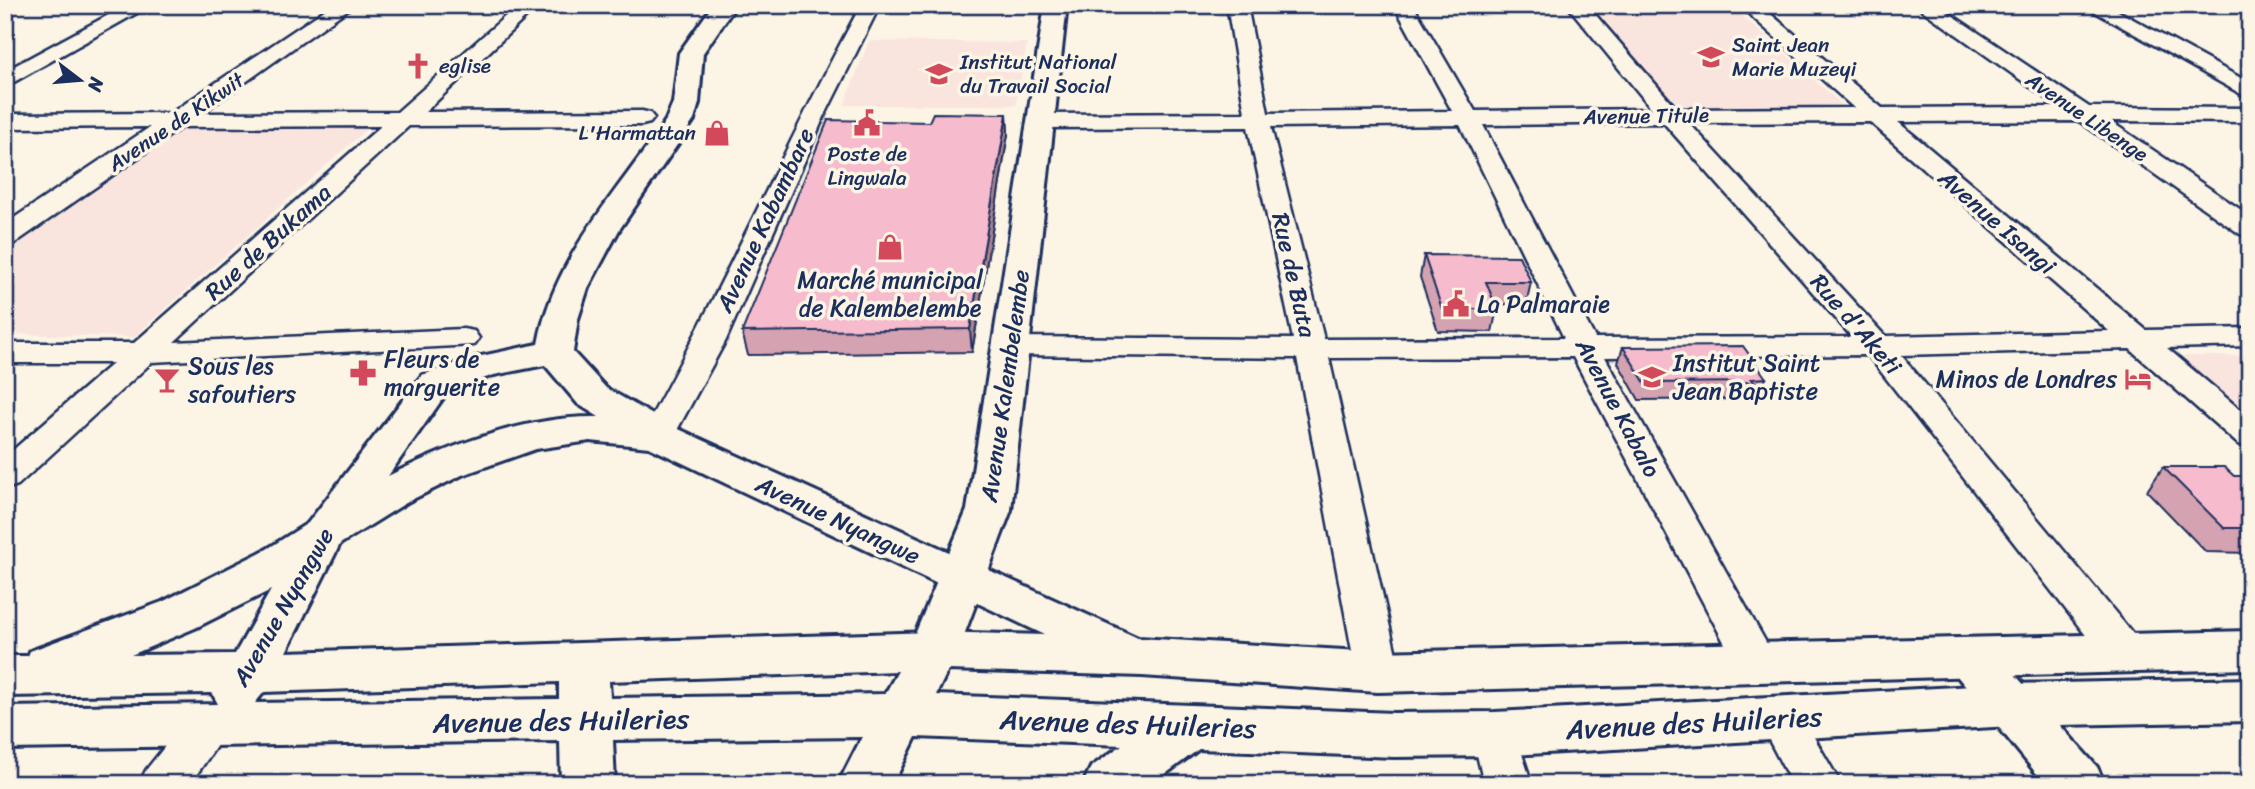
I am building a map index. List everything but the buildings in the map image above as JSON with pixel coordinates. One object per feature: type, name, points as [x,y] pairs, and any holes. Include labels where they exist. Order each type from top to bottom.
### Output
[{"type":"main road","points":[[555,352],[561,309],[575,276],[629,191],[681,119],[688,102],[691,52],[725,5]]},
{"type":"main road","name":"Avenue Kalembelembe","points":[[865,784],[933,651],[989,510],[1056,5]]},
{"type":"main road","name":"Avenue Nyangwe","points":[[206,728],[250,673],[323,535],[435,383],[485,366],[555,352],[569,372],[592,396],[658,435],[1142,657]]},
{"type":"main road","points":[[11,676],[139,634],[251,579],[372,503],[415,480],[531,439],[591,429],[658,435]]},
{"type":"main road","points":[[11,676],[250,673],[583,660],[933,651],[1142,657],[1378,672],[2250,650]]},
{"type":"main road","points":[[1970,657],[2078,784]]},
{"type":"main road","points":[[583,660],[588,784]]},
{"type":"main road","name":"Avenue des Huileries","points":[[5,728],[206,728],[900,715],[1394,735],[1495,734],[2011,705],[2248,702]]},
{"type":"main road","points":[[1110,784],[1189,726]]},
{"type":"street","points":[[5,80],[142,5]]},
{"type":"street","name":"Avenue de Kikwit","points":[[5,237],[345,5]]},
{"type":"street","name":"Rue de Bukama","points":[[5,477],[530,5]]},
{"type":"street","name":"Avenue Kabambare","points":[[658,435],[710,341],[811,119],[871,5]]},
{"type":"street","name":"Rue de Buta","points":[[1237,5],[1258,120],[1311,349],[1378,672]]},
{"type":"street","name":"Avenue Kabalo","points":[[1403,5],[1469,120],[1585,349],[1756,662]]},
{"type":"street","name":"Rue d'Aketi","points":[[1576,5],[1668,115],[1878,346],[2124,653]]},
{"type":"street","name":"Avenue Isangi","points":[[1748,5],[1870,114],[2250,436]]},
{"type":"street","name":"Avenue Libenge","points":[[1924,5],[2250,228]]},
{"type":"street","points":[[2092,5],[2250,92]]},
{"type":"street","name":"Avenue Titule","points":[[1041,121],[1469,120],[1668,115],[2250,115]]},
{"type":"street","points":[[5,121],[642,118]]},
{"type":"street","points":[[1010,346],[1585,349],[1878,346],[2250,337]]},
{"type":"street","points":[[5,353],[145,353],[463,338]]},
{"type":"street","points":[[1780,719],[1817,784]]},
{"type":"street","points":[[163,784],[206,728]]},
{"type":"street","points":[[1495,734],[1508,784]]},
{"type":"shaded area","name":"Saint Jean Marie Muzeyi","points":[[1592,5],[1730,5],[1847,109],[1677,108]]},
{"type":"shaded area","name":"Institut National du Travail Social","points":[[869,41],[1027,43],[1016,105],[844,105]]},
{"type":"shaded area","points":[[368,128],[134,337],[5,334],[5,247],[179,129]]},
{"type":"shaded area","points":[[2179,356],[2250,356],[2250,416]]},
{"type":"place","name":"Saint Jean Marie Muzeyi","points":[[1711,57]]},
{"type":"place","name":"eglise","points":[[418,66]]},
{"type":"place","name":"Institut National du Travail Social","points":[[939,74]]},
{"type":"place","name":"Poste de Lingwala","points":[[867,123]]},
{"type":"place","name":"L'Harmattan","points":[[717,133]]},
{"type":"place","name":"Marché municipal de Kalembelembe","points":[[890,247]]},
{"type":"place","name":"La Palmaraie","points":[[1456,304]]},
{"type":"place","name":"Fleurs de marguerite","points":[[363,373]]},
{"type":"place","name":"Institut Saint Jean Baptiste","points":[[1652,377]]},
{"type":"place","name":"Minos de Londres","points":[[2138,379]]},
{"type":"place","name":"Sous les safoutiers","points":[[167,380]]}]
